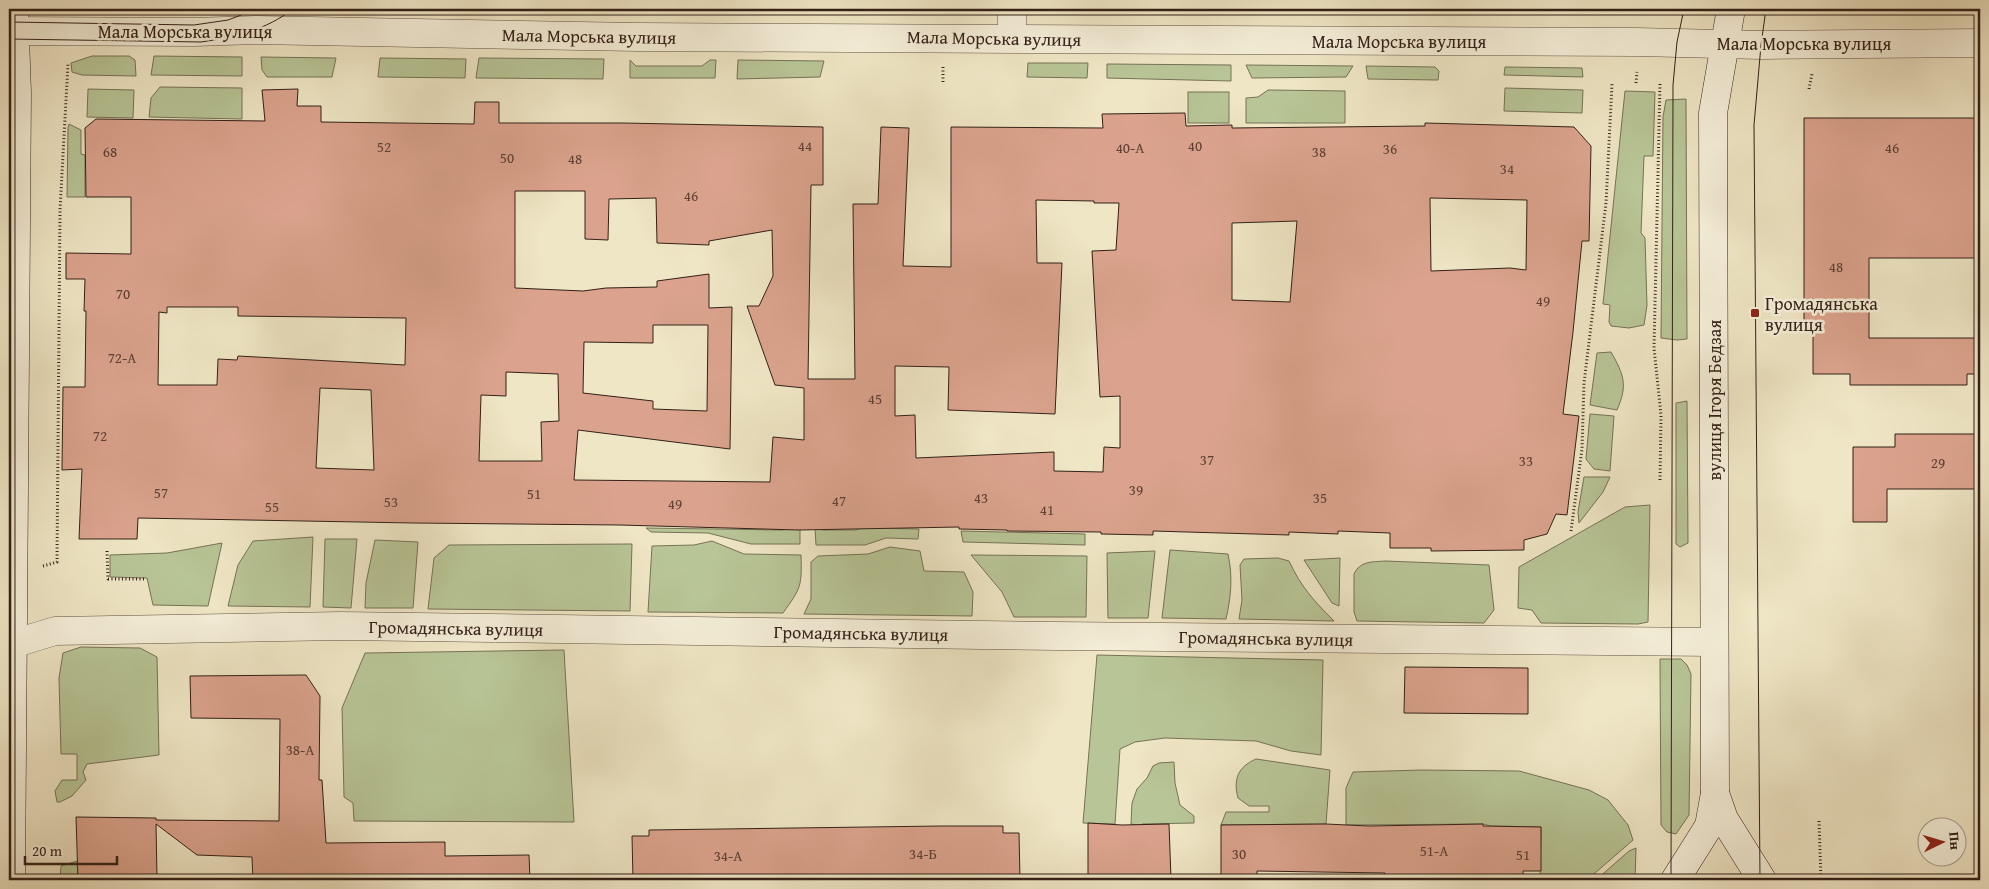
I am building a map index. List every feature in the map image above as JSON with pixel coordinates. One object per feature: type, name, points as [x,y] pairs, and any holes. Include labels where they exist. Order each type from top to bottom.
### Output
[{"type":"street","points":[[1012,9],[1012,38]]},
{"type":"street","name":"вулиця Ігоря Бедзая","points":[[1675,880],[1709,826],[1715,793],[1713,113],[1731,9]]},
{"type":"street","name":"Мала Морська вулиця","points":[[12,24],[339,20],[637,37],[1725,44],[1980,43]]},
{"type":"street","points":[[11,880],[11,644],[17,93],[12,24]]},
{"type":"street","name":"Громадянська вулиця","points":[[11,644],[55,631],[341,626],[1066,636],[1714,642]]},
{"type":"street","name":"вулиця Ігоря Бедзая","points":[[1715,793],[1724,819],[1762,880]]},
{"type":"path","points":[[57,562],[60,210],[68,64]]},
{"type":"path","points":[[1571,531],[1582,449],[1584,383],[1606,203],[1612,84]]},
{"type":"path","points":[[1660,84],[1654,348],[1661,415],[1660,480]]},
{"type":"path","points":[[107,551],[108,579],[144,579]]},
{"type":"path","points":[[1819,822],[1821,880]]},
{"type":"green space","points":[[721,9],[794,9],[792,12],[722,11]]},
{"type":"green space","points":[[880,9],[937,9],[937,12],[880,13]]},
{"type":"green space","points":[[92,56],[129,56],[135,60],[136,76],[82,75],[72,72],[71,63]]},
{"type":"green space","points":[[154,56],[242,57],[242,76],[151,75]]},
{"type":"green space","points":[[261,57],[336,58],[332,77],[267,77],[262,70]]},
{"type":"green space","points":[[380,58],[466,59],[465,78],[378,77]]},
{"type":"green space","points":[[479,58],[604,59],[603,79],[476,78]]},
{"type":"green space","points":[[630,60],[636,66],[702,66],[710,60],[716,60],[715,78],[630,78]]},
{"type":"green space","points":[[738,60],[824,61],[820,77],[737,79]]},
{"type":"green space","points":[[1028,63],[1088,63],[1087,78],[1027,77]]},
{"type":"green space","points":[[1107,64],[1231,65],[1231,81],[1107,78]]},
{"type":"green space","points":[[1246,65],[1353,66],[1346,77],[1252,78]]},
{"type":"green space","points":[[1366,66],[1435,67],[1439,71],[1438,80],[1368,79]]},
{"type":"green space","points":[[1505,67],[1582,68],[1583,77],[1504,75]]},
{"type":"green space","points":[[160,87],[242,88],[242,119],[149,117],[151,98]]},
{"type":"green space","points":[[1505,88],[1583,90],[1582,113],[1504,111]]},
{"type":"green space","points":[[88,89],[134,90],[133,118],[87,117]]},
{"type":"green space","points":[[1268,90],[1345,91],[1345,123],[1246,123],[1246,98],[1258,97]]},
{"type":"green space","points":[[1625,91],[1655,92],[1653,156],[1644,156],[1641,233],[1645,238],[1647,305],[1644,325],[1629,328],[1611,326],[1609,322],[1610,305],[1603,304]]},
{"type":"green space","points":[[1188,92],[1229,92],[1229,123],[1188,123]]},
{"type":"green space","points":[[1686,99],[1687,339],[1677,340],[1661,338],[1663,117],[1666,100]]},
{"type":"green space","points":[[69,124],[81,130],[81,154],[85,155],[85,197],[67,197]]},
{"type":"green space","points":[[1611,352],[1623,380],[1623,394],[1617,410],[1590,405],[1597,353]]},
{"type":"green space","points":[[1687,401],[1688,543],[1680,547],[1676,544],[1676,403]]},
{"type":"green space","points":[[1590,414],[1614,416],[1610,471],[1594,469],[1586,459]]},
{"type":"green space","points":[[1584,477],[1610,477],[1603,492],[1579,523],[1578,512]]},
{"type":"green space","points":[[1650,505],[1648,622],[1638,624],[1541,623],[1532,610],[1518,608],[1519,567],[1625,507]]},
{"type":"green space","points":[[821,527],[822,530],[856,530],[862,528],[919,529],[918,539],[886,538],[865,545],[816,545],[815,528]]},
{"type":"green space","points":[[646,528],[781,530],[800,528],[800,544],[751,544],[708,533],[651,532]]},
{"type":"green space","points":[[961,531],[1085,534],[1085,545],[963,542]]},
{"type":"green space","points":[[313,537],[310,607],[228,606],[238,565],[253,541]]},
{"type":"green space","points":[[325,539],[357,539],[351,608],[323,607]]},
{"type":"green space","points":[[375,540],[418,542],[413,608],[365,608],[366,583]]},
{"type":"green space","points":[[712,541],[744,554],[801,555],[799,586],[794,598],[783,613],[648,612],[652,546],[694,545]]},
{"type":"green space","points":[[222,543],[208,606],[153,605],[147,578],[110,577],[110,555],[167,553]]},
{"type":"green space","points":[[632,544],[630,611],[428,609],[434,558],[449,545]]},
{"type":"green space","points":[[890,547],[920,551],[924,571],[964,572],[973,592],[972,616],[804,614],[811,599],[811,562],[818,556],[868,554]]},
{"type":"green space","points":[[1170,550],[1228,554],[1231,587],[1226,619],[1162,618]]},
{"type":"green space","points":[[1155,551],[1148,618],[1108,618],[1107,553]]},
{"type":"green space","points":[[971,555],[1087,556],[1086,617],[1014,617],[1002,592]]},
{"type":"green space","points":[[1278,558],[1289,561],[1308,593],[1334,621],[1239,619],[1242,600],[1240,565],[1244,559]]},
{"type":"green space","points":[[1340,558],[1339,606],[1332,603],[1304,560]]},
{"type":"green space","points":[[1385,561],[1489,565],[1494,610],[1484,623],[1357,621],[1354,612],[1354,574],[1363,564]]},
{"type":"green space","points":[[81,647],[140,648],[157,657],[159,755],[87,764],[83,772],[86,780],[72,796],[57,802],[55,791],[62,780],[77,780],[77,754],[61,754],[59,678],[63,653]]},
{"type":"green space","points":[[564,650],[574,822],[354,821],[353,803],[344,797],[342,708],[365,653]]},
{"type":"green space","points":[[1097,655],[1323,660],[1321,755],[1291,751],[1256,741],[1165,738],[1135,742],[1120,749],[1115,824],[1083,823]]},
{"type":"green space","points":[[1660,659],[1681,659],[1687,665],[1691,674],[1689,815],[1676,834],[1667,832],[1661,825]]},
{"type":"green space","points":[[1256,759],[1330,770],[1326,824],[1221,825],[1226,812],[1269,812],[1269,806],[1249,806],[1238,798],[1236,785],[1238,774],[1245,766]]},
{"type":"green space","points":[[1174,762],[1175,783],[1180,805],[1194,816],[1194,823],[1142,824],[1141,826],[1131,824],[1132,803],[1137,789],[1147,778],[1153,766],[1159,763]]},
{"type":"green space","points":[[1422,770],[1519,771],[1589,790],[1608,800],[1628,825],[1633,840],[1587,880],[1540,880],[1541,827],[1491,826],[1483,824],[1346,825],[1346,788],[1353,772]]},
{"type":"green space","points":[[1636,848],[1635,880],[1596,880],[1629,851]]},
{"type":"green space","points":[[77,861],[78,880],[60,880],[61,866]]},
{"type":"building","points":[[298,89],[297,106],[321,106],[321,122],[474,124],[475,102],[499,102],[499,123],[623,123],[823,127],[823,185],[811,185],[808,379],[855,379],[853,204],[878,204],[881,127],[909,128],[903,266],[951,267],[951,127],[1103,128],[1102,114],[1185,113],[1186,126],[1232,125],[1232,128],[1425,126],[1425,123],[1574,127],[1591,146],[1589,241],[1582,241],[1563,414],[1579,416],[1567,515],[1556,514],[1547,534],[1524,540],[1524,550],[1431,551],[1431,548],[1390,548],[1390,533],[1338,531],[1338,534],[1289,532],[1289,535],[1153,531],[1153,535],[1101,534],[1101,532],[1007,531],[959,529],[959,527],[799,530],[620,525],[138,518],[137,539],[79,539],[82,469],[62,470],[63,387],[85,387],[85,279],[66,279],[66,253],[131,254],[131,197],[86,197],[85,128],[96,119],[265,121],[262,90]],"holes":[[[515,191],[585,191],[585,239],[608,240],[609,199],[656,198],[657,243],[709,245],[709,241],[772,230],[773,276],[759,306],[747,306],[775,385],[804,388],[804,440],[773,437],[770,482],[574,480],[578,430],[730,449],[732,307],[709,308],[709,274],[657,281],[657,287],[606,288],[583,291],[515,288]],[[1430,198],[1527,200],[1526,270],[1510,268],[1431,271]],[[1036,200],[1119,203],[1116,250],[1092,251],[1100,397],[1120,396],[1120,448],[1104,447],[1103,472],[1054,471],[1054,452],[916,458],[915,415],[895,416],[895,366],[949,367],[948,410],[1055,414],[1062,263],[1037,263]],[[1297,221],[1290,302],[1232,300],[1232,223]],[[167,307],[238,307],[238,316],[406,318],[405,365],[238,356],[237,360],[218,359],[217,385],[158,385],[159,312],[167,313]],[[653,325],[708,325],[707,411],[653,409],[653,401],[583,393],[584,342],[653,343]],[[506,372],[558,374],[559,421],[541,422],[542,461],[479,461],[481,395],[506,396]],[[320,388],[371,390],[374,470],[316,468]]]},
{"type":"building","points":[[1804,118],[1980,118],[1980,175],[1976,175],[1976,258],[1869,258],[1869,338],[1980,338],[1980,374],[1967,374],[1967,385],[1850,385],[1850,374],[1813,374],[1813,323],[1804,323]]},
{"type":"building","points":[[1895,434],[1980,434],[1980,489],[1887,489],[1887,522],[1853,522],[1853,447],[1895,447]]},
{"type":"building","points":[[1405,667],[1528,668],[1528,714],[1404,713]]},
{"type":"building","points":[[306,675],[320,696],[319,780],[322,780],[326,843],[445,842],[445,856],[529,855],[530,880],[253,880],[252,857],[197,855],[156,824],[157,879],[78,880],[76,817],[279,821],[280,719],[191,718],[190,676]]},
{"type":"building","points":[[1088,823],[1122,825],[1169,824],[1171,879],[1088,880]]},
{"type":"building","points":[[1326,824],[1369,826],[1483,824],[1483,826],[1541,827],[1541,871],[1523,871],[1523,880],[1455,880],[1455,876],[1385,877],[1385,873],[1257,871],[1257,880],[1221,880],[1221,825]]},
{"type":"building","points":[[1003,826],[1003,833],[1019,833],[1020,880],[633,880],[632,836],[649,836],[649,830]]},
{"type":"tram line","points":[[9,22],[194,25],[228,20],[257,9]]},
{"type":"tram line","points":[[9,39],[201,42],[250,32],[272,22],[293,9]]},
{"type":"tram line","points":[[1671,880],[1673,85],[1677,42],[1684,9]]},
{"type":"tram line","points":[[1760,880],[1754,125],[1766,9]]},
{"type":"place","name":"Громадянська вулиця","points":[[1755,313]]}]
